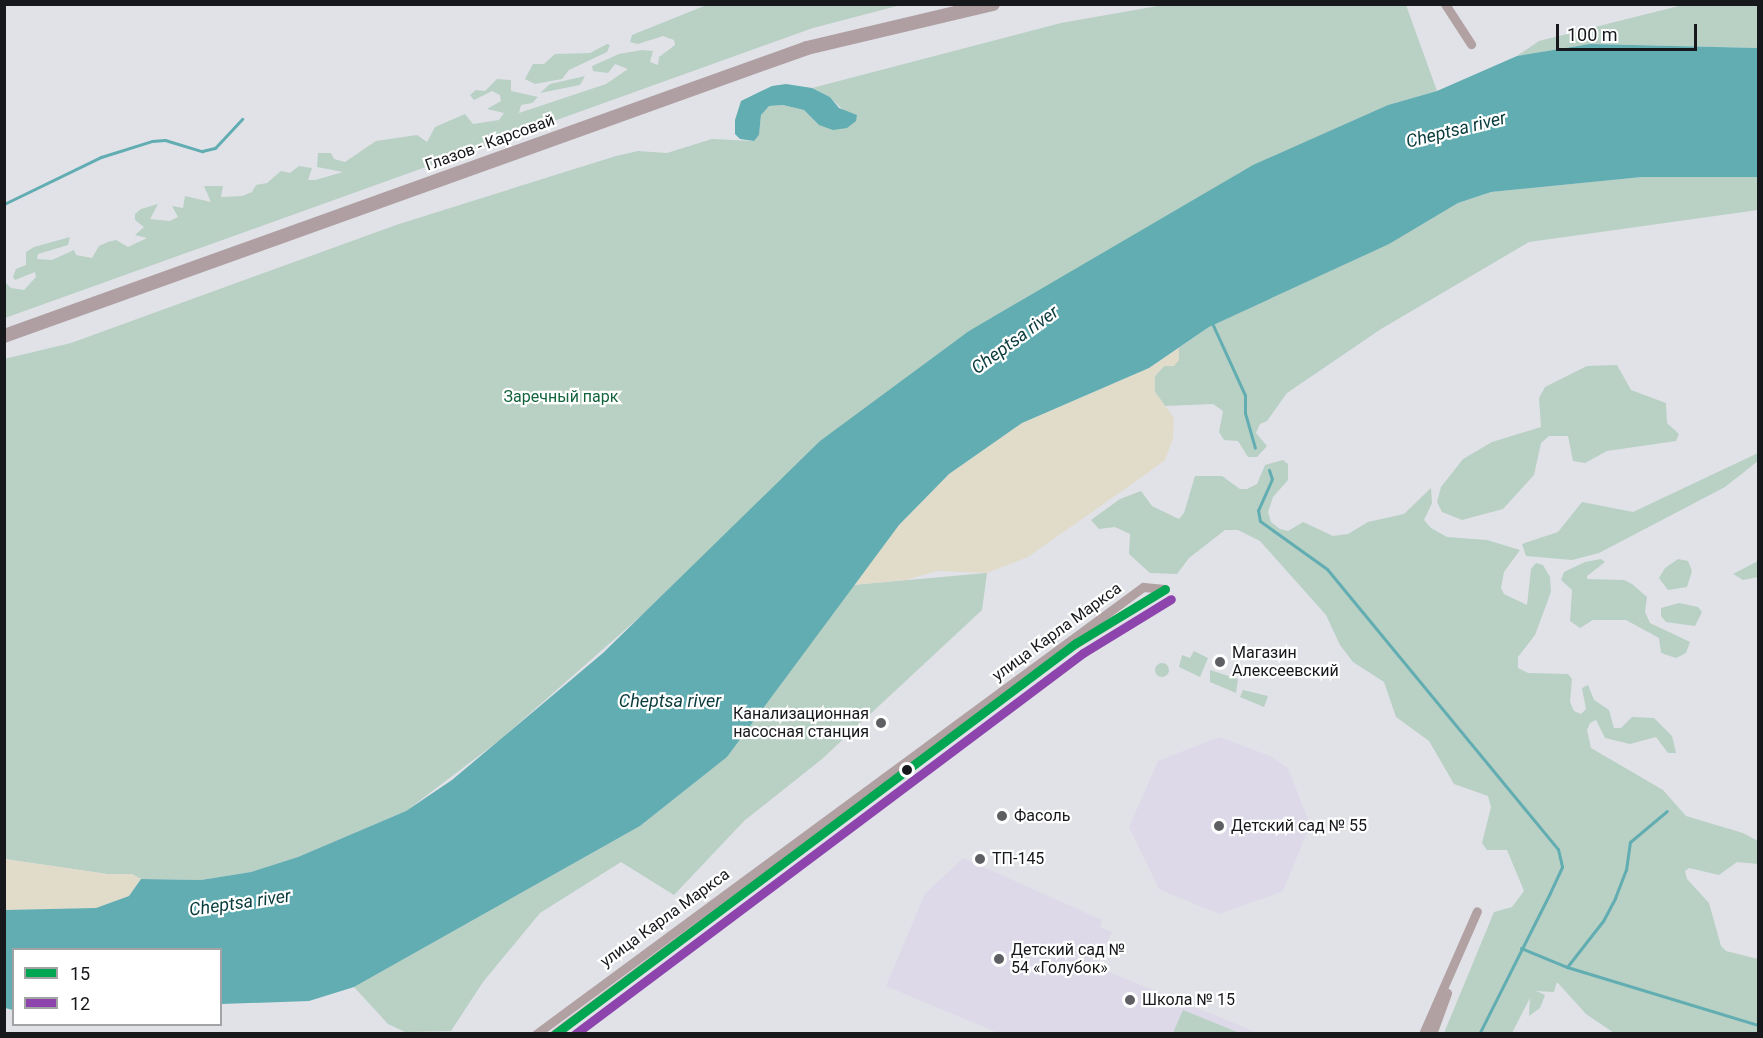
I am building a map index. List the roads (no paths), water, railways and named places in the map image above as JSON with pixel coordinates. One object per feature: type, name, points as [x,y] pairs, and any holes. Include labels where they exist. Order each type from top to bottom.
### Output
[{"type":"main road","name":"Глазов - Карсовай","points":[[4,336],[807,48],[993,4]]},
{"type":"street","points":[[1445,4],[1471,44]]},
{"type":"street","name":"улица Карла Маркса","points":[[536,1034],[1143,587],[1165,589],[1076,643],[554,1033]]},
{"type":"street","points":[[1423,1034],[1477,911],[1432,1034]]},
{"type":"water","name":"Cheptsa river","points":[[1590,44],[1758,48],[1758,177],[1642,177],[1491,192],[1458,203],[1389,244],[1209,327],[1149,368],[1022,423],[949,474],[899,525],[727,757],[640,826],[354,987],[309,1001],[222,1004],[222,948],[12,948],[12,1010],[5,1008],[5,910],[96,908],[129,896],[141,879],[201,880],[251,872],[298,857],[406,811],[452,780],[603,653],[820,441],[969,331],[1253,165],[1388,105],[1437,91],[1517,56]]},
{"type":"water","points":[[786,84],[812,88],[830,97],[839,108],[857,115],[856,121],[847,128],[833,130],[819,125],[804,110],[783,105],[769,106],[761,115],[759,135],[754,141],[740,139],[735,134],[735,120],[741,101],[772,86]]},
{"type":"waterway","points":[[4,204],[101,157],[152,141],[165,140],[202,151],[215,148],[242,119]]},
{"type":"waterway","points":[[1212,323],[1245,395],[1245,413],[1255,448]]},
{"type":"waterway","points":[[1269,470],[1272,479],[1258,510],[1260,521],[1327,569],[1558,849],[1562,867],[1479,1034]]},
{"type":"waterway","points":[[1521,948],[1567,967],[1603,921],[1615,898],[1626,870],[1630,842],[1667,811]]},
{"type":"waterway","points":[[1567,967],[1758,1025]]},
{"type":"place","name":"Магазин Алексеевский","points":[[1220,662]]},
{"type":"place","name":"Канализационная насосная станция","points":[[881,723]]},
{"type":"place","name":"Фасоль","points":[[1002,816]]},
{"type":"place","name":"Детский сад № 55","points":[[1219,826]]},
{"type":"place","name":"ТП-145","points":[[980,859]]},
{"type":"place","name":"Детский сад № 54 «Голубок»","points":[[999,959]]},
{"type":"place","name":"Школа № 15","points":[[1130,1000]]},
{"type":"park label","name":"Заречный парк","points":[[561,397]]}]
